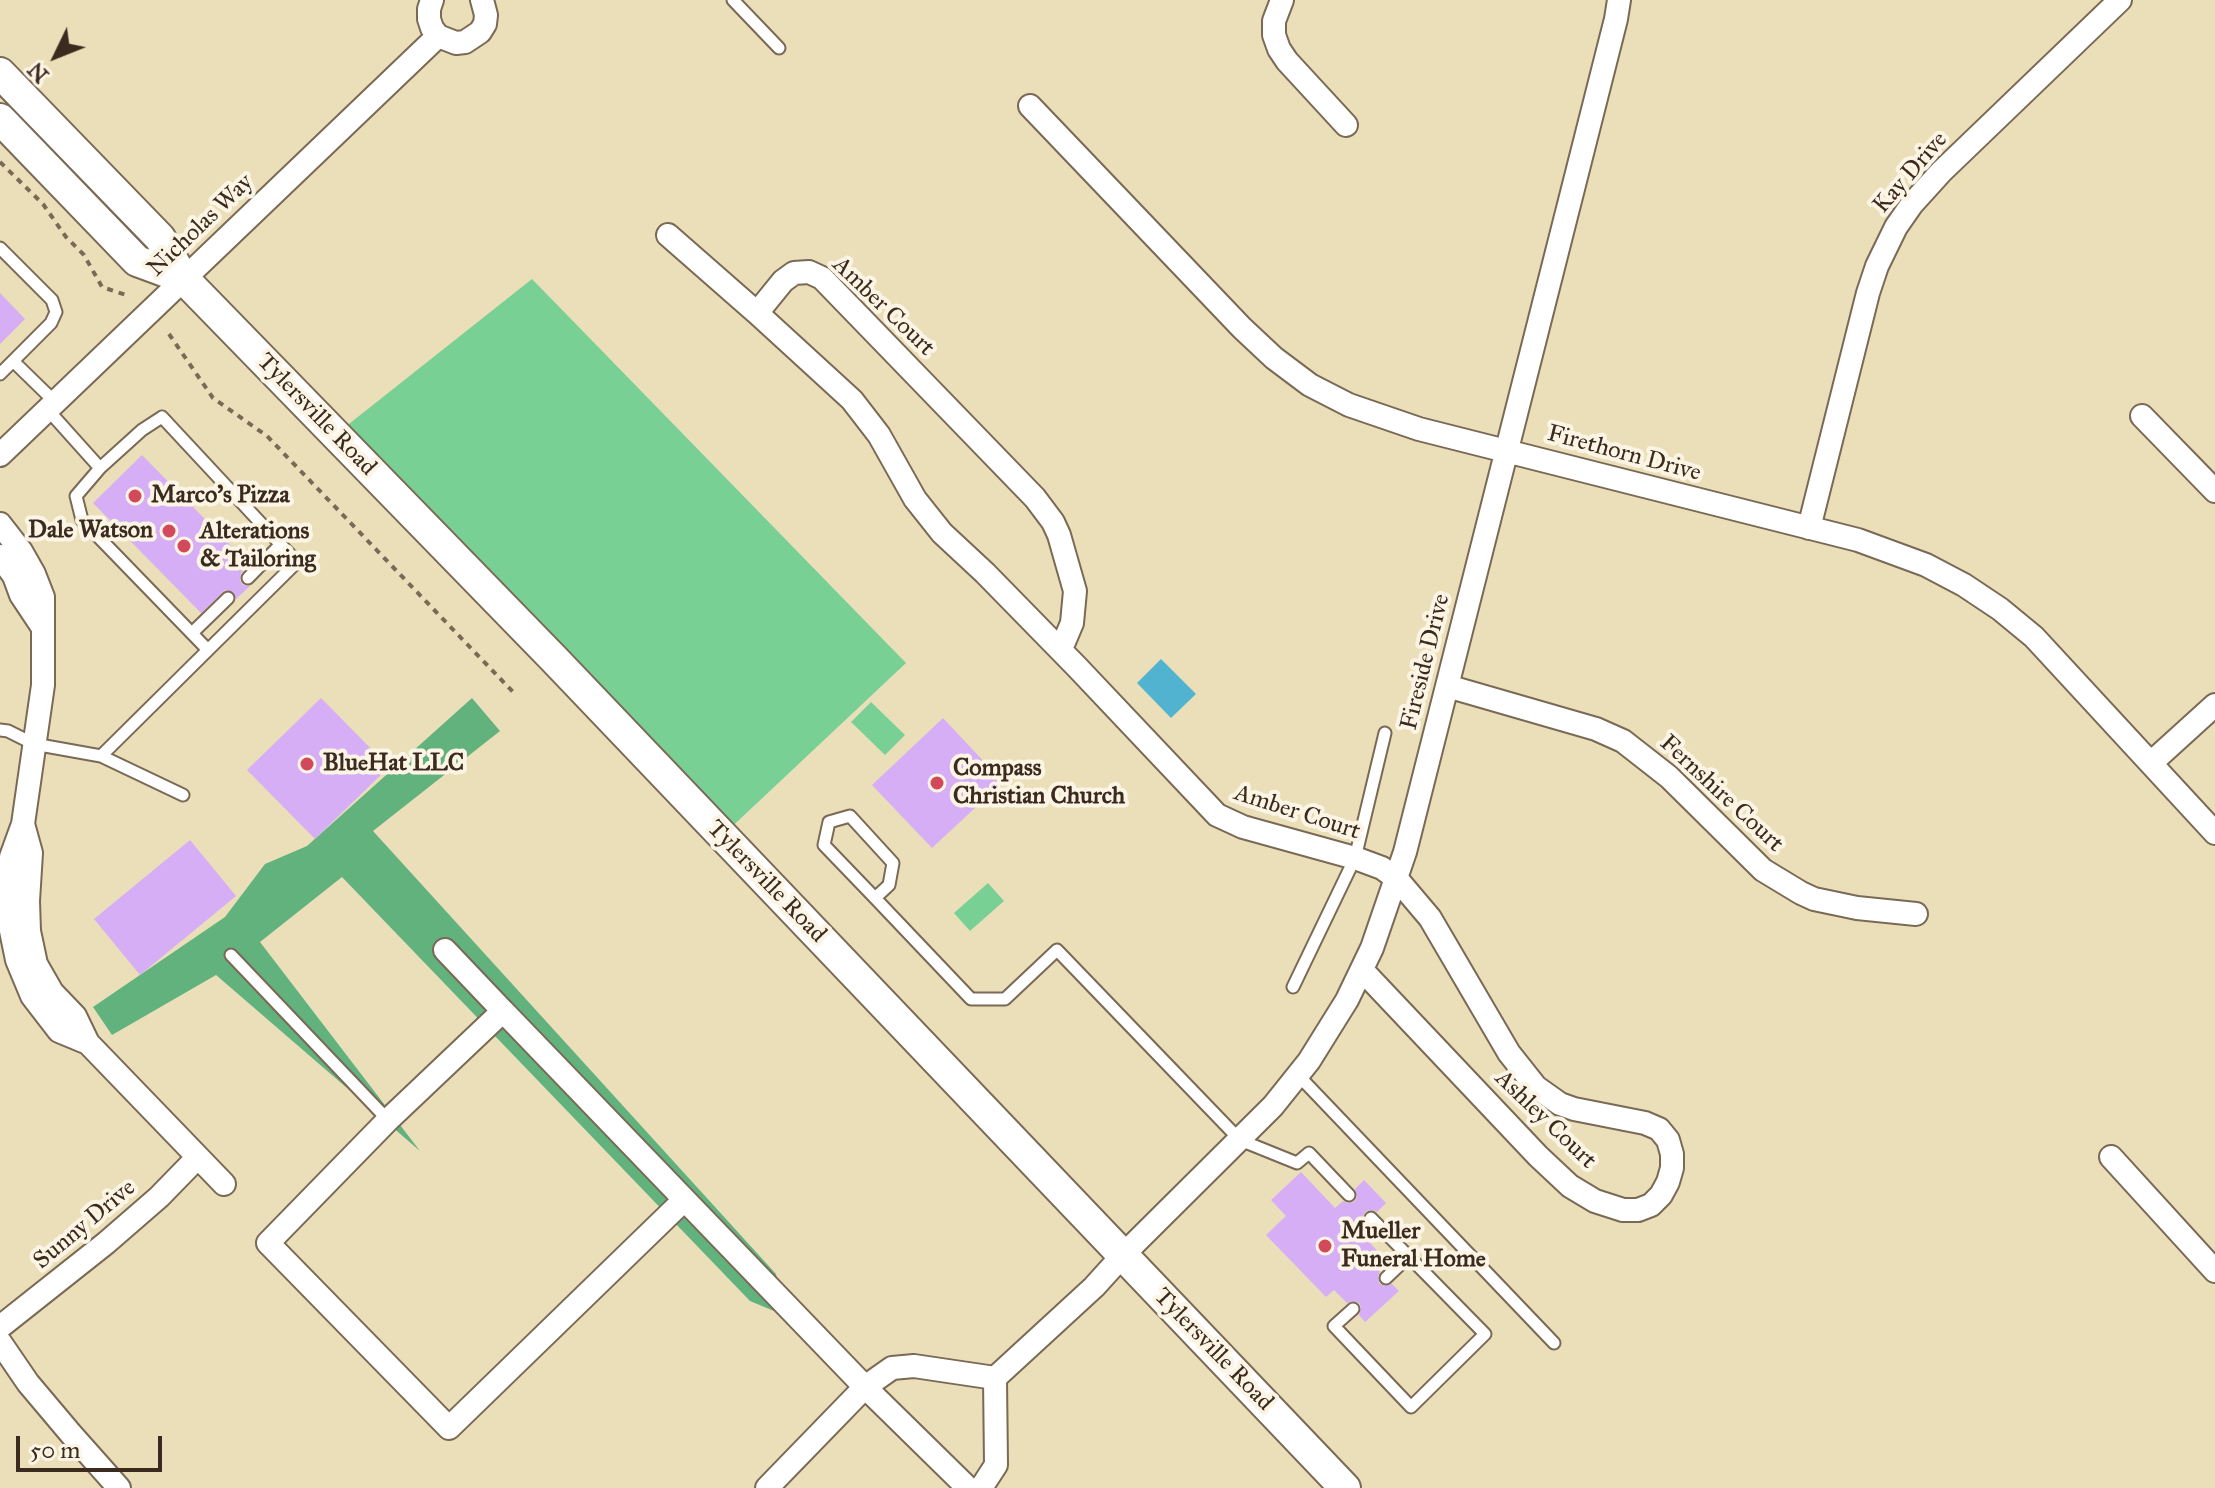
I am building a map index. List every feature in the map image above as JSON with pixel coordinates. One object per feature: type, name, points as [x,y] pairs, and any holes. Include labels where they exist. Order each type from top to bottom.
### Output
[{"type":"main road","name":"Tylersville Road","points":[[0,73],[160,238],[183,278],[555,660],[1345,1488]]},
{"type":"main road","name":"Tylersville Road","points":[[0,119],[137,261],[183,278]]},
{"type":"street","points":[[432,0],[429,9],[432,28],[438,36],[456,43],[473,38],[485,24],[482,0]]},
{"type":"street","points":[[1282,0],[1274,21],[1274,35],[1279,49],[1346,125]]},
{"type":"street","name":"Fireside Drive","points":[[995,1378],[1094,1287],[1273,1106],[1298,1075],[1347,1000],[1372,948],[1397,879],[1508,450],[1619,0]]},
{"type":"street","name":"Kay Drive","points":[[1809,528],[1868,293],[1882,252],[1896,227],[1941,172],[2114,2]]},
{"type":"street","name":"Nicholas Way","points":[[0,455],[438,36]]},
{"type":"street","name":"Firethorn Drive","points":[[1030,106],[1242,328],[1274,358],[1310,385],[1349,405],[1419,429],[1858,540],[1926,565],[2000,609],[2054,657],[2215,833]]},
{"type":"street","points":[[668,235],[757,313]]},
{"type":"street","name":"Amber Court","points":[[1057,646],[1064,642],[1072,623],[1075,591],[1059,535],[1035,498],[822,278],[809,272],[794,273],[783,281],[757,313],[852,400],[879,435],[915,499],[942,533],[1057,646],[1217,815],[1243,827],[1355,858],[1382,868],[1397,879]]},
{"type":"street","points":[[2142,416],[2215,491]]},
{"type":"street","points":[[0,524],[21,551],[43,597],[43,685],[23,824],[11,857],[8,916],[17,960],[32,996],[59,1031],[88,1043],[224,1184]]},
{"type":"street","points":[[0,556],[43,629]]},
{"type":"street","name":"Fernshire Court","points":[[1447,686],[1582,724],[1623,741],[1669,777],[1763,870],[1801,893],[1814,899],[1857,908],[1916,914]]},
{"type":"street","points":[[2151,763],[2215,705]]},
{"type":"street","name":"Ashley Court","points":[[1362,970],[1570,1186],[1595,1201],[1623,1210],[1638,1210],[1651,1205],[1661,1195],[1672,1168],[1672,1154],[1668,1140],[1659,1129],[1645,1123],[1574,1109],[1560,1104],[1536,1087],[1509,1053],[1430,918],[1397,879]]},
{"type":"street","points":[[445,950],[865,1387],[968,1488]]},
{"type":"street","points":[[503,1011],[388,1120],[268,1243],[449,1428],[684,1200]]},
{"type":"street","name":"Sunny Drive","points":[[0,1327],[106,1243],[159,1197],[198,1157]]},
{"type":"street","points":[[2111,1157],[2215,1271]]},
{"type":"street","points":[[0,1342],[28,1383],[119,1488]]},
{"type":"street","points":[[767,1488],[865,1387],[892,1368],[914,1366],[995,1378],[996,1465],[981,1488]]},
{"type":"lane","points":[[733,0],[779,48]]},
{"type":"lane","points":[[0,248],[52,300],[56,312],[51,323],[0,374]]},
{"type":"lane","points":[[13,361],[100,468]]},
{"type":"lane","points":[[101,756],[297,562],[162,417],[142,430],[100,468],[76,496],[82,520],[208,650]]},
{"type":"lane","points":[[248,578],[281,544]]},
{"type":"lane","points":[[192,633],[228,598]]},
{"type":"lane","points":[[0,730],[34,744],[101,756],[183,795]]},
{"type":"lane","points":[[1293,987],[1355,858],[1385,733]]},
{"type":"lane","points":[[875,898],[889,885],[893,863],[850,816],[829,822],[824,845],[971,999],[1005,999],[1057,950],[1240,1140],[1297,1163],[1309,1153],[1349,1195]]},
{"type":"lane","points":[[231,955],[388,1120]]},
{"type":"lane","points":[[1298,1075],[1554,1343]]},
{"type":"lane","points":[[1353,1309],[1334,1326],[1411,1407],[1485,1334],[1371,1218]]},
{"type":"lane","points":[[1386,1278],[1409,1256]]},
{"type":"path","points":[[0,162],[43,204],[66,237],[84,255],[102,287],[129,296]]},
{"type":"path","points":[[169,334],[213,398],[267,436],[514,693]]},
{"type":"green space","points":[[532,279],[906,663],[722,836],[335,435]]},
{"type":"green space","points":[[472,698],[500,731],[373,831],[776,1274],[786,1316],[750,1301],[342,877],[260,942],[420,1151],[216,975],[112,1035],[93,1007],[225,917],[265,864],[307,846]]},
{"type":"green space","points":[[871,702],[905,735],[885,755],[851,722]]},
{"type":"green space","points":[[988,883],[1004,901],[970,931],[954,913]]},
{"type":"water","points":[[1161,659],[1196,694],[1171,718],[1137,683]]},
{"type":"building","points":[[0,293],[25,319],[0,344]]},
{"type":"building","points":[[142,455],[249,564],[241,573],[240,580],[243,585],[250,586],[236,599],[233,592],[225,590],[201,613],[93,503]]},
{"type":"building","points":[[321,698],[389,767],[315,839],[247,770]]},
{"type":"building","name":"Compass Christian Church","points":[[943,718],[1003,782],[932,848],[872,785]]},
{"type":"building","points":[[190,840],[236,896],[140,975],[94,919]]},
{"type":"building","name":"Mueller Funeral Home","points":[[1301,1172],[1335,1208],[1343,1201],[1354,1202],[1357,1197],[1355,1189],[1364,1180],[1386,1203],[1377,1212],[1366,1211],[1363,1216],[1365,1224],[1358,1230],[1384,1258],[1375,1266],[1380,1272],[1379,1283],[1384,1286],[1392,1284],[1399,1291],[1365,1322],[1359,1315],[1359,1303],[1347,1303],[1334,1290],[1326,1297],[1266,1235],[1286,1216],[1271,1200]]},
{"type":"place","name":"Marco’s Pizza","points":[[135,496]]},
{"type":"place","name":"Dale Watson","points":[[169,531]]},
{"type":"place","name":"Alterations & Tailoring","points":[[184,546]]},
{"type":"place","name":"BlueHat LLC","points":[[307,764]]},
{"type":"place","name":"Compass Christian Church","points":[[937,783]]},
{"type":"place","name":"Mueller Funeral Home","points":[[1325,1246]]}]
